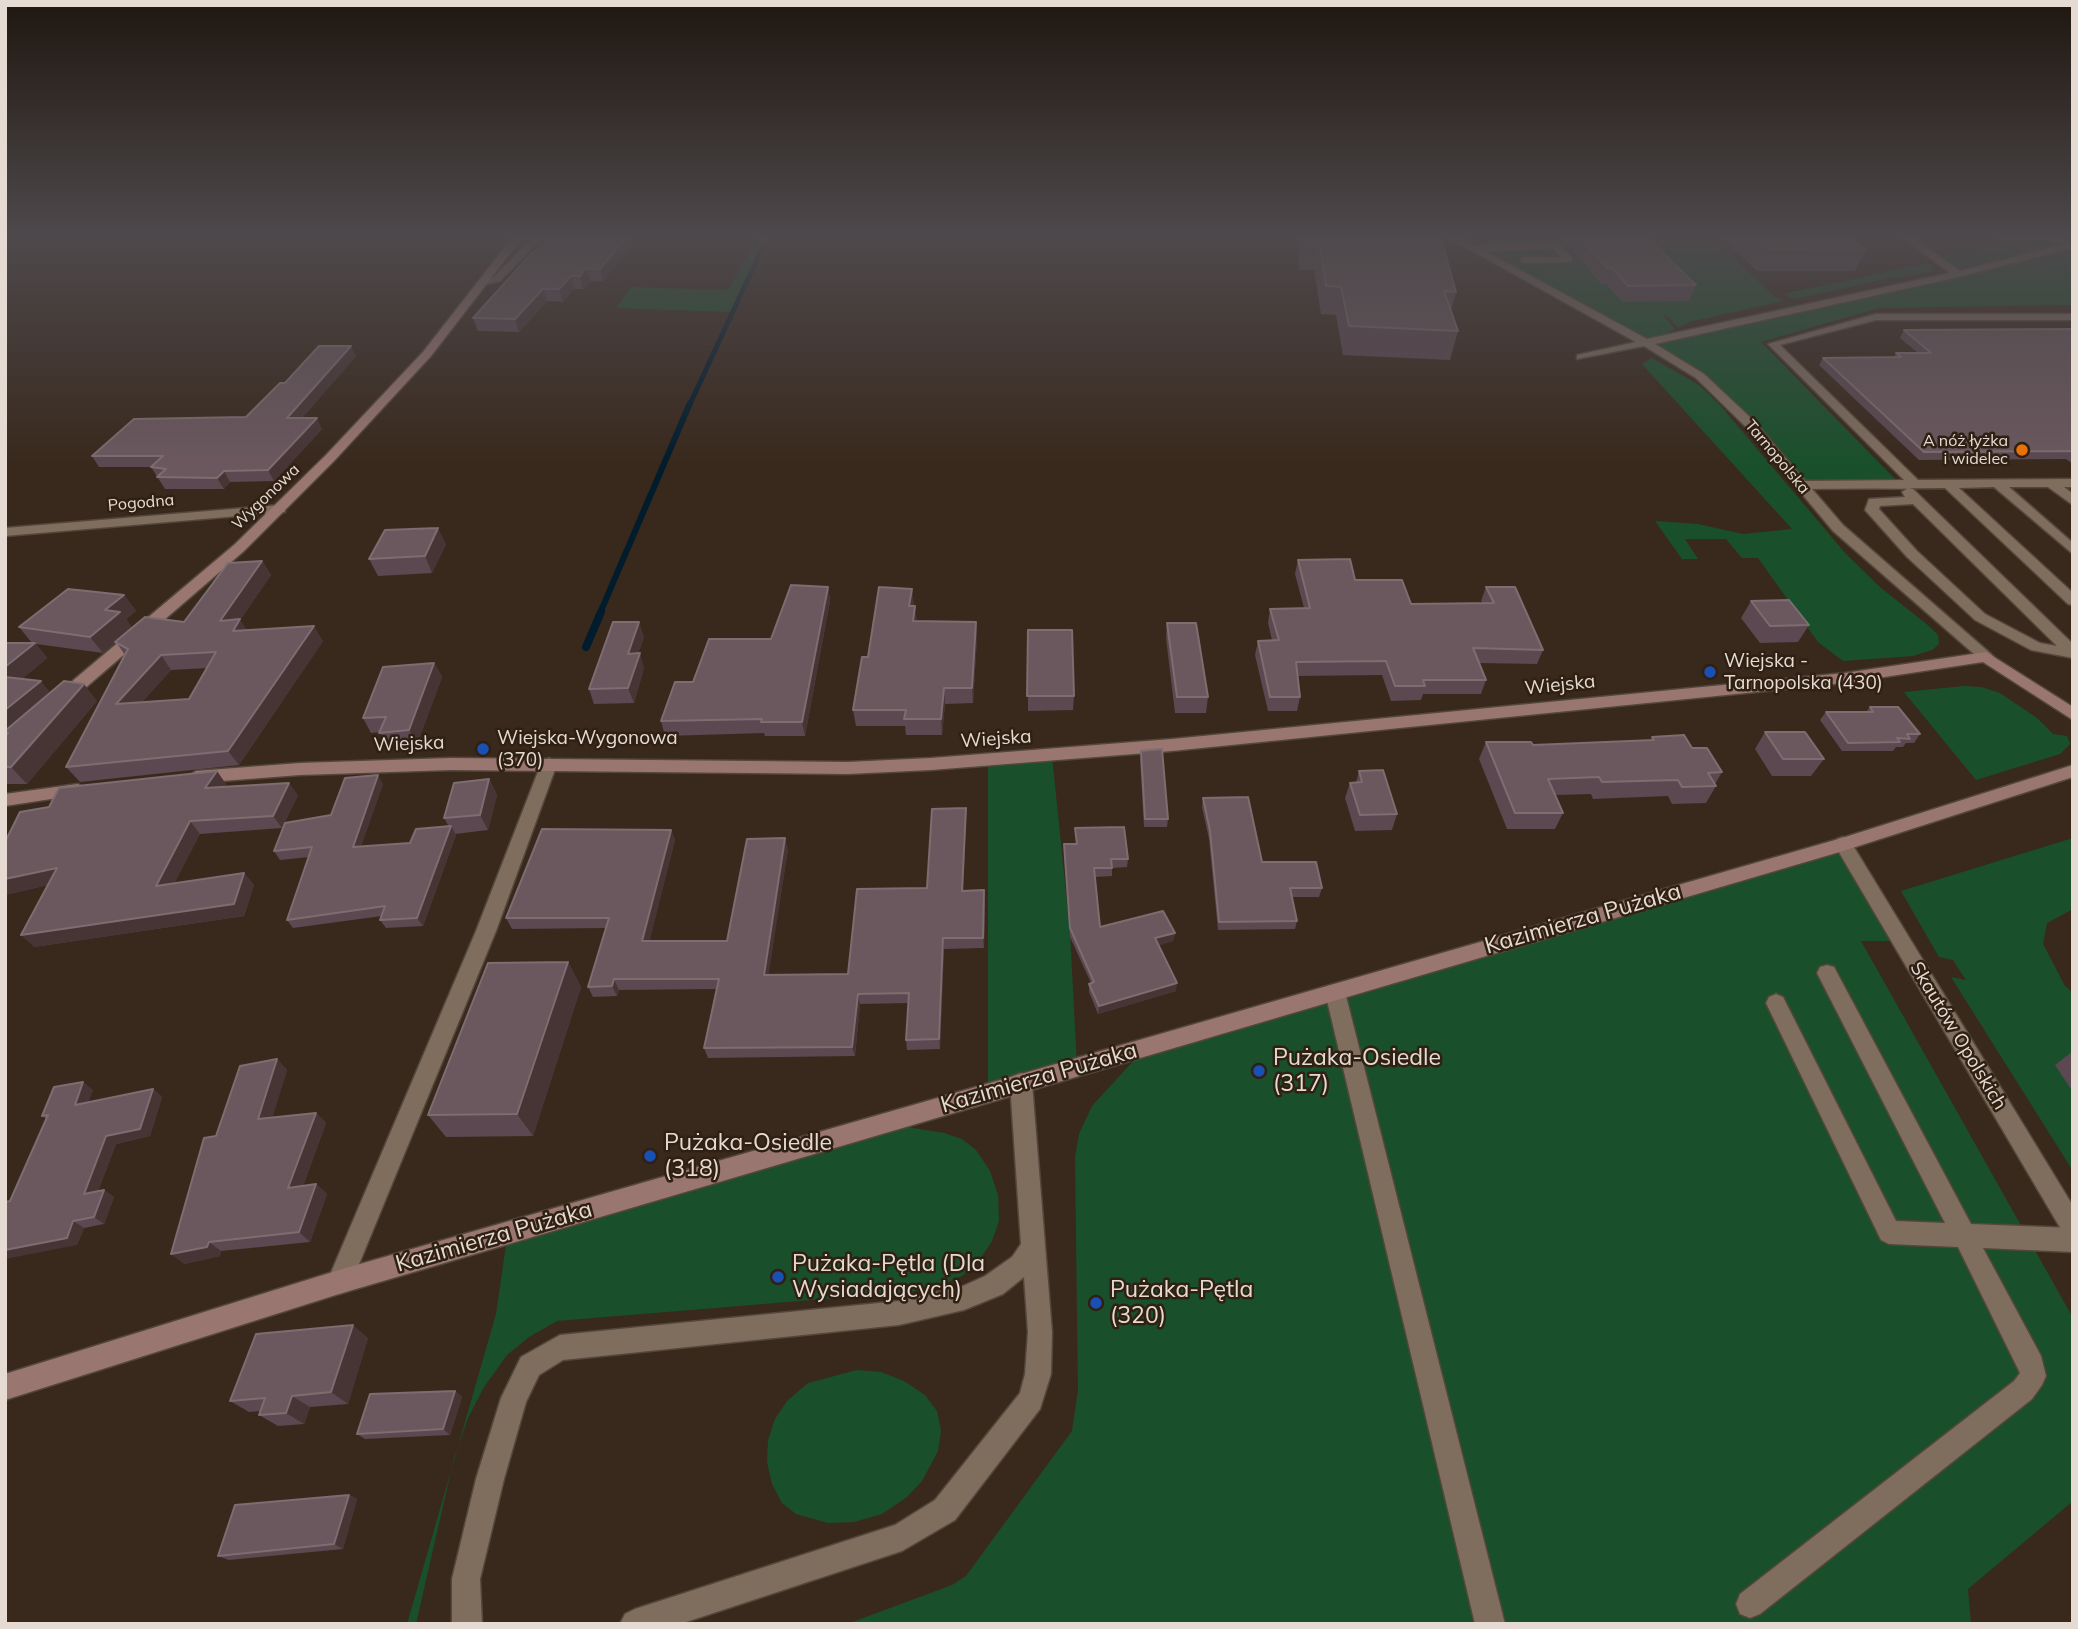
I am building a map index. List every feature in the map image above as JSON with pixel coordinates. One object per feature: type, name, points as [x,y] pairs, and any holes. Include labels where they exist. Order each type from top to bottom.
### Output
[{"type":"street","name":"Wygonowa","points":[[55,706],[230,556],[280,509],[401,384],[457,314]]},
{"type":"street","name":"Tarnopolska","points":[[1593,314],[1700,376],[1727,399],[1838,528],[1874,562],[1986,657],[2073,715]]},
{"type":"street","points":[[1581,357],[1777,314]]},
{"type":"street","points":[[2072,653],[1911,490],[1773,344],[1876,317],[2073,317]]},
{"type":"street","points":[[2051,483],[2073,501]]},
{"type":"street","points":[[2072,653],[2036,647],[1980,617],[1937,579],[1872,510],[1874,502],[1911,490],[1948,484],[2073,483]]},
{"type":"street","points":[[1948,484],[2073,601]]},
{"type":"street","points":[[1998,484],[2073,550]]},
{"type":"street","points":[[1801,485],[1911,490]]},
{"type":"street","name":"Pogodna","points":[[5,532],[280,509]]},
{"type":"street","name":"Wiejska","points":[[175,779],[312,768],[549,764],[848,768],[1052,756],[1845,678],[1986,657]]},
{"type":"street","points":[[339,1283],[486,931],[549,764]]},
{"type":"street","name":"Kazimierza Pużaka","points":[[5,1387],[339,1283],[1843,844],[2073,771]]},
{"type":"street","points":[[5,800],[96,787]]},
{"type":"street","name":"Skautów Opolskich","points":[[1843,844],[2073,1228]]},
{"type":"street","points":[[1749,1604],[2030,1383],[2033,1376],[2032,1365],[1827,973]]},
{"type":"street","points":[[1335,992],[1490,1624]]},
{"type":"street","points":[[1776,1003],[1889,1232],[2073,1240]]},
{"type":"street","points":[[635,1624],[902,1536],[945,1510],[1031,1400],[1038,1374],[1040,1332],[1021,1083]]},
{"type":"street","points":[[467,1624],[466,1580],[472,1554],[514,1398],[530,1366],[560,1348],[899,1313],[964,1298],[994,1285],[1020,1265],[1033,1248]]},
{"type":"green space","points":[[1589,314],[1725,314],[1689,322],[1678,328],[1663,315],[1675,329],[1650,342],[1772,314],[1858,314],[1761,342],[1901,485],[1801,485],[1702,378]]},
{"type":"green space","points":[[1652,358],[1699,385],[1720,405],[1846,554],[1881,588],[1929,626],[1938,635],[1939,644],[1932,650],[1913,656],[1843,661],[1818,642],[1758,558],[1742,558],[1726,539],[1685,539],[1698,559],[1682,559],[1655,521],[1698,524],[1743,534],[1792,529],[1642,364]]},
{"type":"green space","points":[[1981,687],[2000,693],[2037,718],[2053,734],[2067,736],[2070,744],[2060,754],[1976,780],[1904,692]]},
{"type":"green space","points":[[1052,756],[1070,932],[1077,1067],[988,1092],[988,760]]},
{"type":"green space","points":[[2073,838],[2073,909],[2047,923],[2043,944],[2065,986],[2073,993],[2073,1171],[1951,977],[1966,980],[1953,960],[1939,957],[1901,891]]},
{"type":"green space","points":[[1843,844],[1901,941],[1861,941],[2073,1318],[2073,1501],[1968,1589],[1971,1624],[847,1624],[952,1585],[966,1576],[1072,1431],[1078,1390],[1075,1157],[1079,1134],[1092,1106],[1147,1046]]},
{"type":"green space","points":[[882,1123],[944,1133],[962,1139],[976,1150],[990,1171],[998,1195],[999,1221],[992,1241],[979,1261],[962,1276],[937,1287],[909,1292],[557,1321],[529,1337],[507,1355],[484,1387],[468,1418],[458,1448],[496,1314],[506,1245]]},
{"type":"green space","points":[[857,1370],[881,1372],[904,1381],[925,1395],[937,1411],[941,1431],[938,1451],[922,1481],[907,1497],[882,1514],[854,1522],[828,1523],[796,1514],[782,1503],[772,1484],[767,1462],[768,1440],[775,1419],[787,1401],[808,1383]]},
{"type":"green space","points":[[451,1469],[416,1624],[407,1624]]},
{"type":"building","points":[[477,314],[520,314],[515,319],[473,318]]},
{"type":"building","points":[[1347,314],[1452,314],[1458,331],[1349,326]]},
{"type":"building","points":[[2073,329],[2073,452],[1924,452],[1823,358],[1901,357],[1896,353],[1931,353],[1904,330]]},
{"type":"building","points":[[319,346],[351,346],[287,418],[317,418],[268,470],[224,471],[217,478],[157,477],[166,469],[151,467],[163,456],[92,456],[134,419],[246,417],[280,383],[285,383]]},
{"type":"building","points":[[438,528],[425,556],[369,559],[385,530]]},
{"type":"building","points":[[1350,559],[1355,580],[1402,580],[1411,604],[1494,603],[1486,587],[1515,587],[1543,650],[1473,648],[1486,680],[1423,680],[1425,686],[1395,686],[1386,661],[1296,662],[1300,697],[1270,697],[1258,641],[1279,640],[1270,609],[1310,608],[1298,560]]},
{"type":"building","points":[[262,561],[220,621],[240,619],[233,631],[314,626],[228,751],[66,767],[128,649],[115,642],[145,617],[184,622],[228,563]],"holes":[[[216,652],[189,699],[116,704],[161,655]]]},
{"type":"building","points":[[791,585],[828,587],[802,722],[761,722],[762,719],[661,721],[675,682],[693,682],[709,639],[771,639]]},
{"type":"building","points":[[879,587],[912,589],[909,606],[915,606],[913,621],[976,622],[972,688],[944,688],[941,719],[904,719],[906,710],[853,710],[862,657],[868,657]]},
{"type":"building","points":[[68,589],[124,595],[105,610],[120,612],[90,637],[19,627]]},
{"type":"building","points":[[1789,600],[1809,625],[1770,626],[1751,601]]},
{"type":"building","points":[[613,622],[639,622],[628,654],[640,653],[628,688],[589,689]]},
{"type":"building","points":[[1167,623],[1196,623],[1208,697],[1177,697]]},
{"type":"building","points":[[1028,630],[1072,630],[1074,696],[1027,696]]},
{"type":"building","points":[[5,643],[35,643],[5,667]]},
{"type":"building","points":[[434,663],[409,730],[379,733],[386,717],[363,718],[383,667]]},
{"type":"building","points":[[5,677],[41,681],[5,710]]},
{"type":"building","points":[[64,681],[84,684],[11,767],[5,767],[5,736],[8,733],[5,731]]},
{"type":"building","points":[[1870,707],[1898,707],[1920,734],[1907,734],[1910,739],[1897,738],[1900,742],[1848,743],[1826,712],[1873,712]]},
{"type":"building","points":[[1765,732],[1805,732],[1824,759],[1783,759]]},
{"type":"building","points":[[1684,735],[1692,748],[1707,748],[1722,772],[1708,773],[1716,786],[1682,787],[1678,780],[1602,782],[1599,777],[1548,779],[1563,813],[1515,813],[1486,742],[1531,742],[1533,745],[1654,740],[1652,737]]},
{"type":"building","points":[[1162,749],[1168,819],[1145,819],[1141,751]]},
{"type":"building","points":[[1383,770],[1397,814],[1360,815],[1350,783],[1362,782],[1359,771]]},
{"type":"building","points":[[217,771],[205,788],[289,783],[273,816],[190,821],[156,886],[244,873],[234,904],[21,935],[57,868],[5,879],[5,842],[20,812],[49,807],[59,788]]},
{"type":"building","points":[[378,775],[353,847],[410,843],[416,829],[451,826],[417,918],[380,920],[385,906],[287,920],[312,847],[274,851],[285,823],[331,815],[345,778]]},
{"type":"building","points":[[489,779],[480,815],[444,818],[454,783]]},
{"type":"building","points":[[1248,797],[1262,862],[1316,862],[1322,888],[1290,888],[1297,921],[1219,922],[1210,831],[1203,798]]},
{"type":"building","points":[[966,808],[962,891],[984,890],[983,938],[943,938],[939,1039],[906,1040],[909,993],[858,994],[852,1047],[704,1048],[719,979],[614,979],[612,986],[588,987],[609,918],[506,918],[542,829],[671,830],[642,941],[727,941],[747,839],[785,838],[764,975],[848,974],[857,889],[927,888],[932,809]]},
{"type":"building","points":[[1124,827],[1128,859],[1111,859],[1112,868],[1094,868],[1100,927],[1163,911],[1175,933],[1155,938],[1177,983],[1099,1006],[1089,984],[1094,982],[1070,928],[1064,844],[1077,844],[1075,828]]},
{"type":"building","points":[[568,962],[517,1114],[428,1115],[488,963]]},
{"type":"building","points":[[277,1059],[258,1119],[316,1113],[288,1188],[316,1184],[299,1232],[209,1242],[207,1247],[171,1254],[204,1138],[216,1136],[240,1066]]},
{"type":"building","points":[[83,1082],[75,1105],[153,1089],[140,1129],[106,1136],[84,1194],[104,1190],[94,1217],[73,1221],[67,1238],[5,1250],[5,1202],[10,1201],[48,1115],[42,1116],[54,1087]]},
{"type":"building","points":[[353,1325],[331,1392],[292,1396],[286,1413],[259,1415],[265,1398],[230,1401],[256,1334]]},
{"type":"building","points":[[455,1391],[443,1429],[357,1434],[370,1394]]},
{"type":"building","points":[[349,1495],[334,1544],[218,1556],[235,1505]]},
{"type":"waterway","points":[[690,404],[732,314]]},
{"type":"waterway","points":[[600,613],[690,403]]},
{"type":"waterway","points":[[586,647],[601,612]]},
{"type":"place","name":"A nóż łyżka i widelec","points":[[2022,450]]},
{"type":"place","name":"Wiejska - Tarnopolska (430)","points":[[1710,672]]},
{"type":"place","name":"Wiejska-Wygonowa (370)","points":[[483,749]]},
{"type":"place","name":"Pużaka-Osiedle (317)","points":[[1259,1071]]},
{"type":"place","name":"Pużaka-Osiedle (318)","points":[[650,1156]]},
{"type":"place","name":"Pużaka-Pętla (Dla Wysiadających)","points":[[778,1277]]},
{"type":"place","name":"Pużaka-Pętla (320)","points":[[1096,1303]]}]
